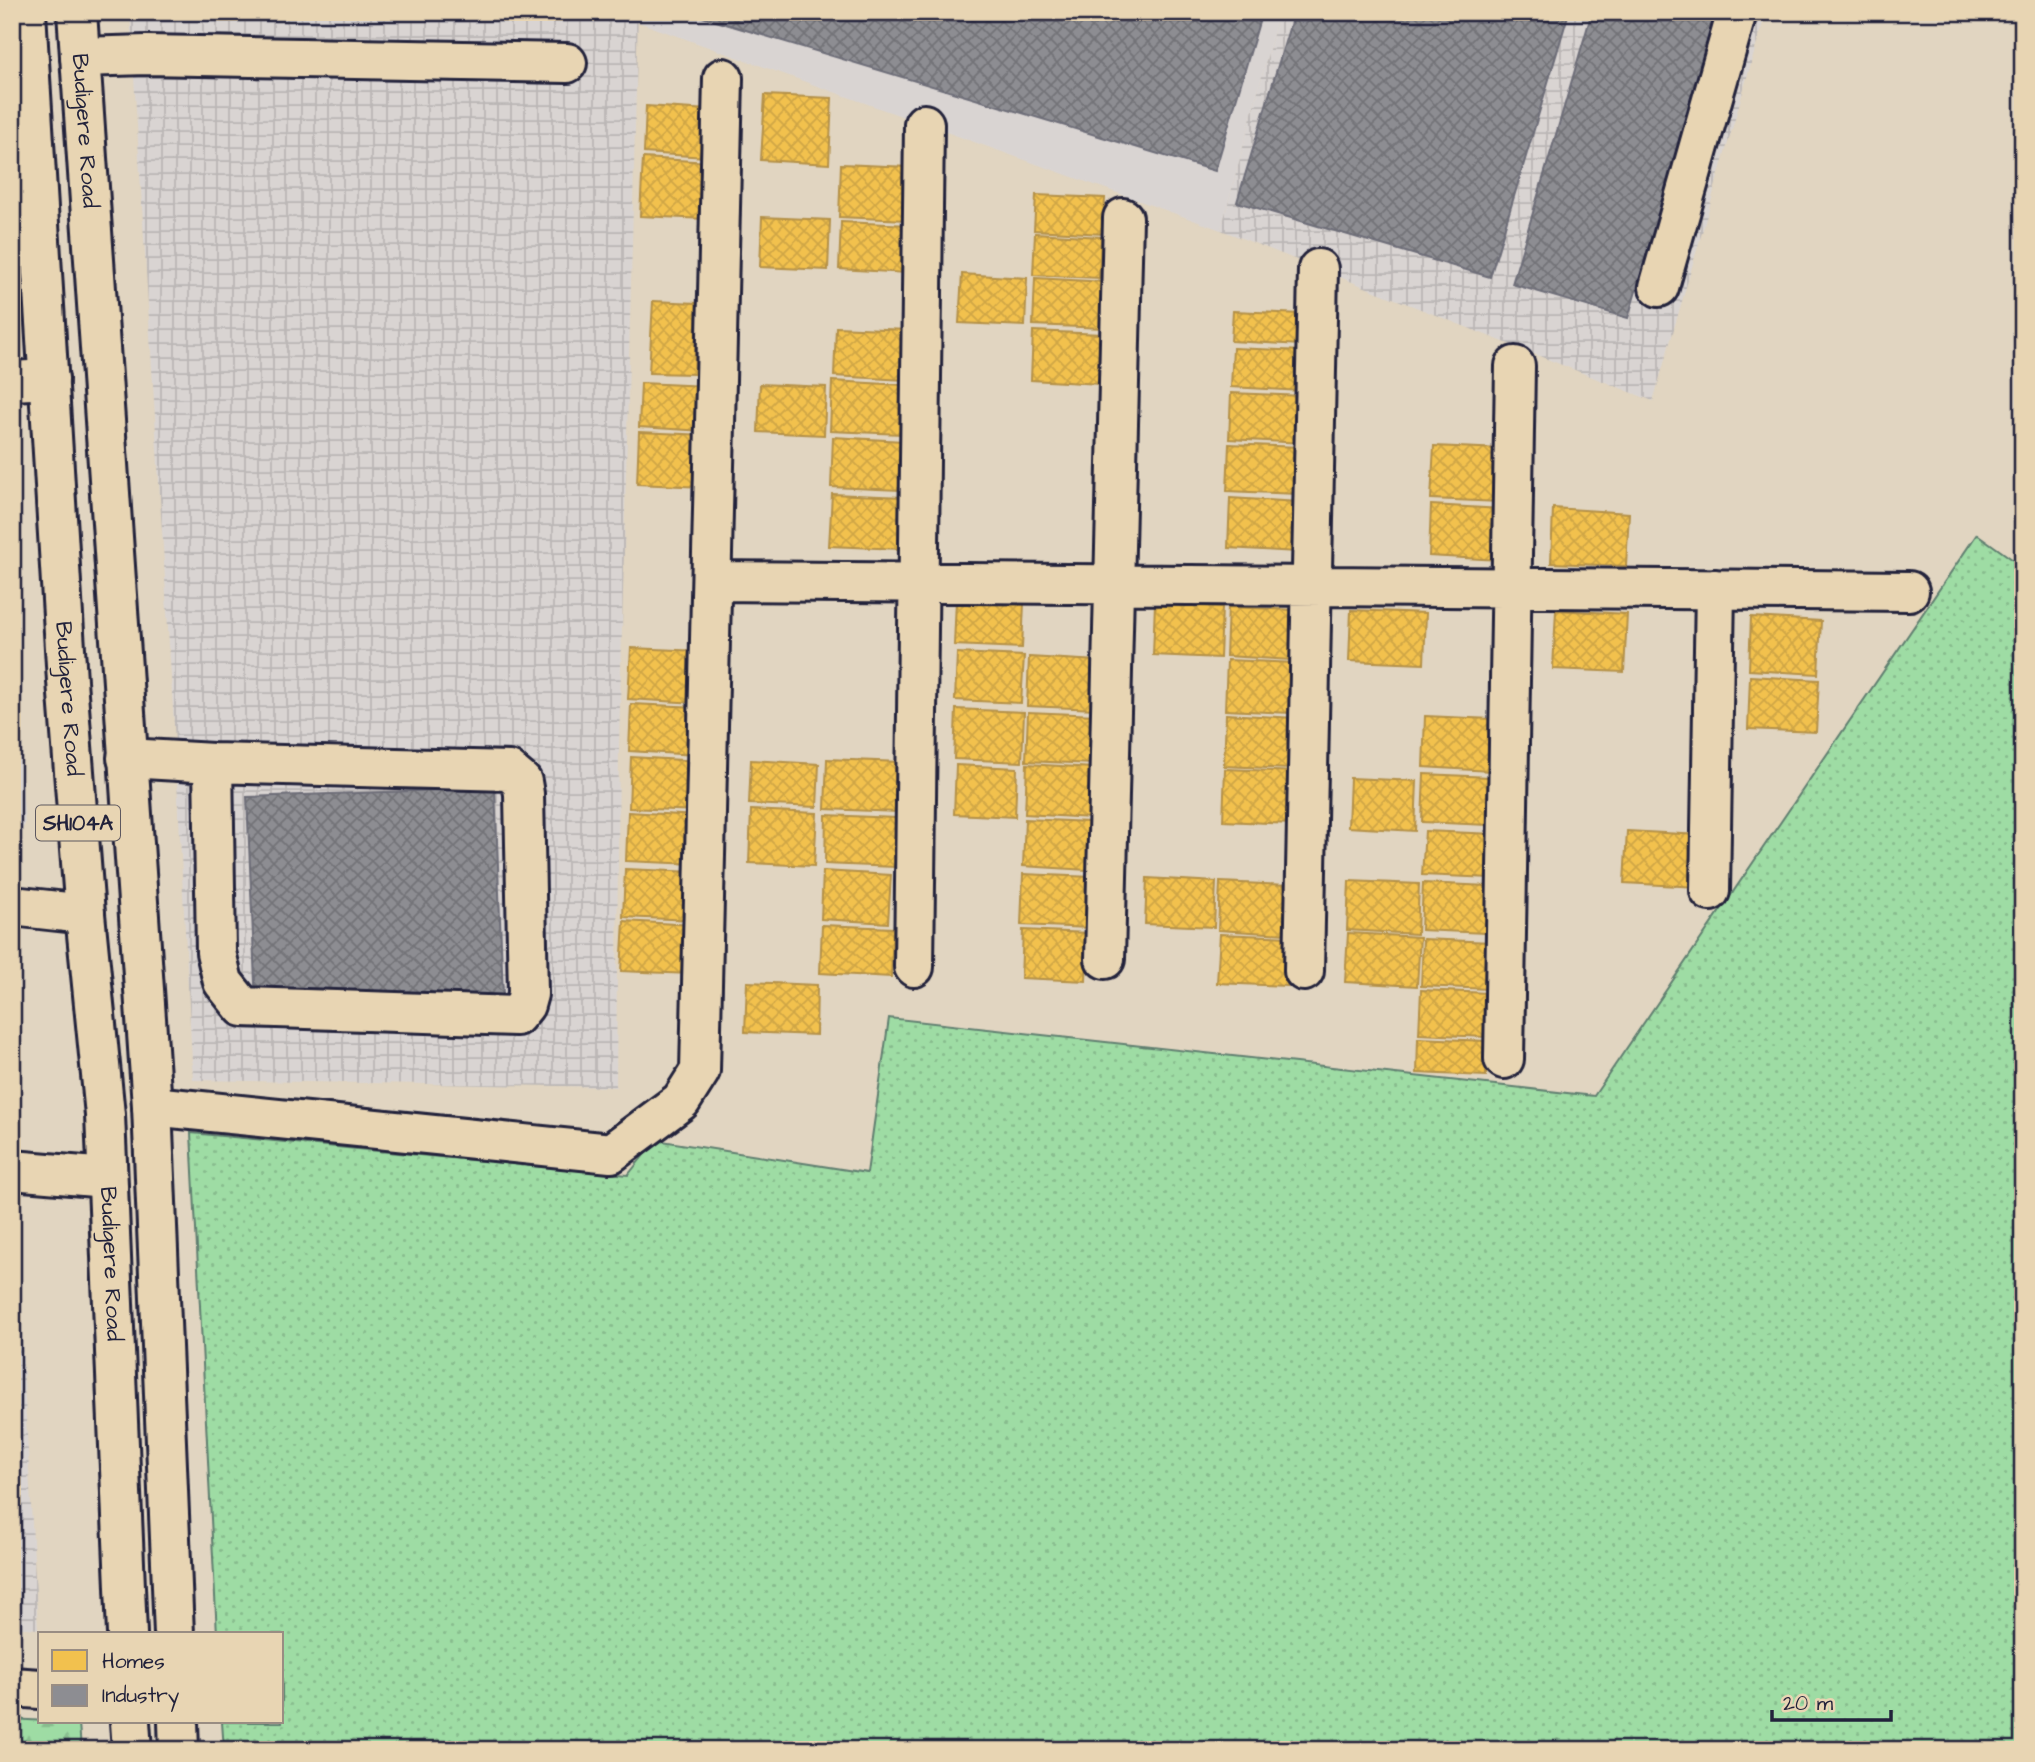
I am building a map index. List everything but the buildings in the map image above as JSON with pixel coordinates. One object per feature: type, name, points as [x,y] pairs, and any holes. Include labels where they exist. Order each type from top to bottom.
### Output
[{"type":"street","name":"Budigere Road","points":[[77,12],[152,1106],[174,1632]]},
{"type":"street","points":[[1659,287],[1737,12]]},
{"type":"street","name":"Budigere Road","points":[[22,28],[30,367],[67,681],[85,914],[105,1115],[127,1632]]},
{"type":"street","points":[[80,57],[161,55],[567,64]]},
{"type":"street","points":[[152,1106],[611,1153],[681,1101],[700,1071],[723,78]]},
{"type":"street","points":[[914,967],[925,124]]},
{"type":"street","points":[[1105,958],[1123,218]]},
{"type":"street","points":[[1304,971],[1318,269]]},
{"type":"street","points":[[1504,1059],[1515,366]]},
{"type":"street","points":[[712,581],[1909,591]]},
{"type":"street","points":[[1710,891],[1715,589]]},
{"type":"street","points":[[127,758],[509,771],[522,782],[524,794],[528,994],[525,1005],[516,1016],[243,1007],[223,982],[216,952],[213,763]]},
{"type":"street","points":[[12,906],[85,914]]},
{"type":"street","points":[[12,1170],[107,1178]]},
{"type":"street","points":[[12,1687],[38,1689]]},
{"type":"street","points":[[130,1724],[132,1750]]},
{"type":"street","points":[[177,1724],[179,1750]]},
{"type":"shaded area","points":[[130,12],[638,12],[619,745],[616,1087],[193,1080]]},
{"type":"shaded area","points":[[638,12],[1279,12],[1221,230],[638,22]]},
{"type":"shaded area","points":[[1279,12],[1766,12],[1653,401],[1221,230]]},
{"type":"shaded area","points":[[12,656],[25,824],[12,848]]},
{"type":"shaded area","points":[[12,1168],[38,1629],[12,1627]]},
{"type":"green space","points":[[1977,534],[2023,567],[2023,1750],[224,1750],[222,1724],[284,1724],[284,1632],[217,1632],[191,1133],[628,1175],[656,1140],[867,1173],[889,1018],[1594,1096]]},
{"type":"green space","points":[[12,1719],[38,1721],[38,1724],[79,1724],[81,1750],[12,1750]]}]
